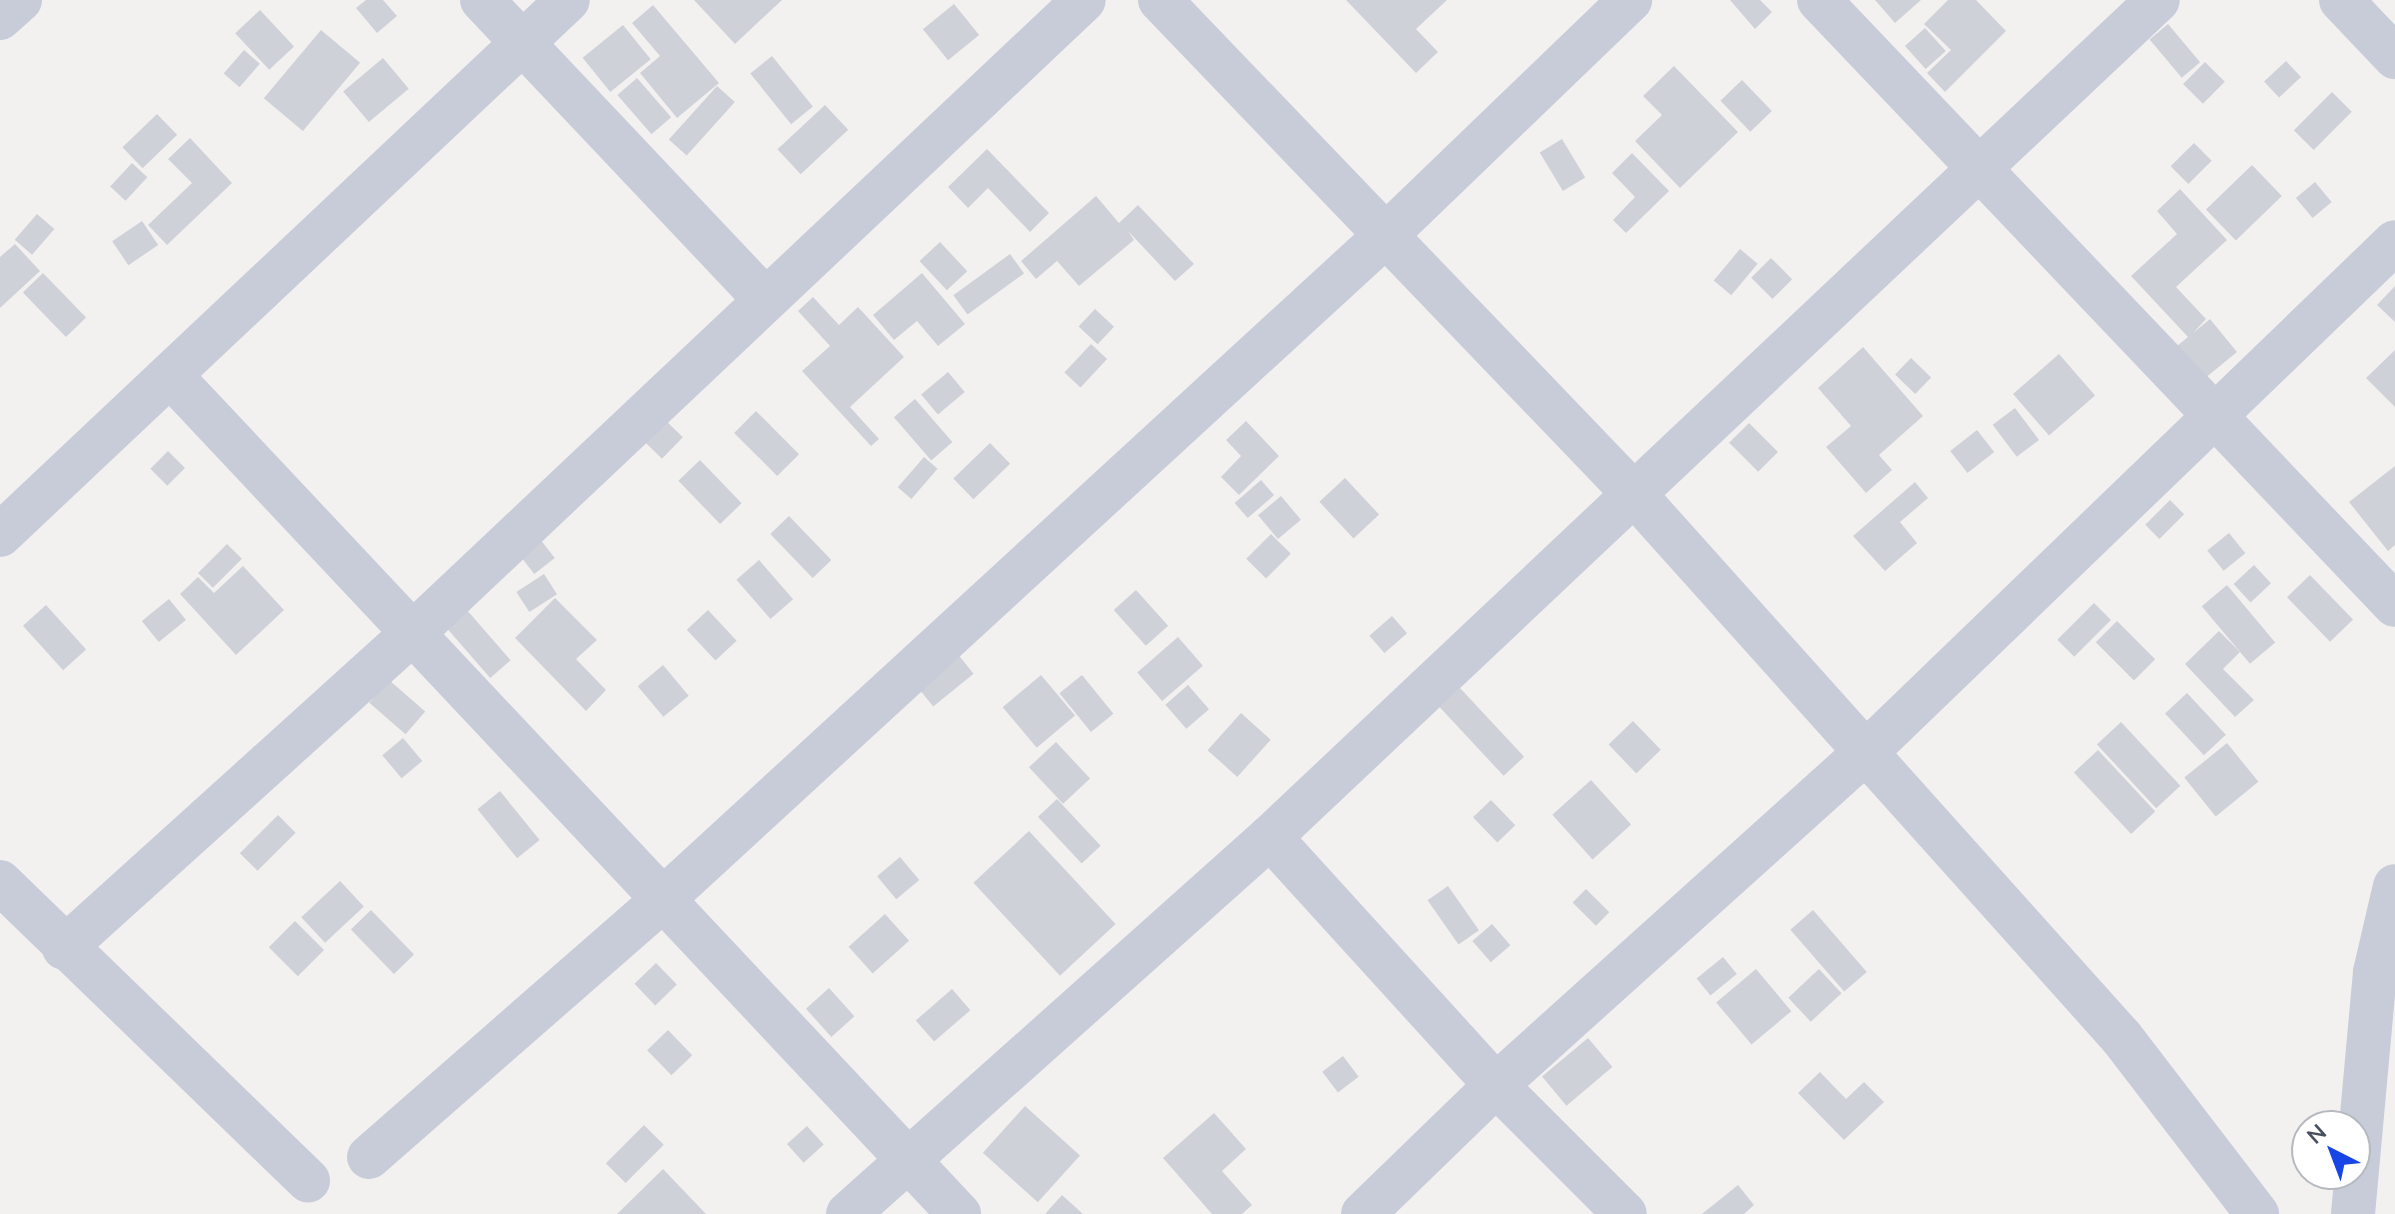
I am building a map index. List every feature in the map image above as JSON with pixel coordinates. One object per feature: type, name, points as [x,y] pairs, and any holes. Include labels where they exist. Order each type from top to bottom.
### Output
[{"type":"street","points":[[0,18],[20,0]]},
{"type":"street","points":[[482,0],[764,298]]},
{"type":"street","points":[[0,535],[568,0]]},
{"type":"street","points":[[64,948],[413,633],[764,298],[1084,0]]},
{"type":"street","points":[[1160,0],[1635,495],[2122,1038],[2257,1214]]},
{"type":"street","points":[[369,1157],[661,901],[1386,235],[1630,0]]},
{"type":"street","points":[[1819,0],[2395,605]]},
{"type":"street","points":[[848,1214],[1270,837],[2158,0]]},
{"type":"street","points":[[2341,0],[2395,57]]},
{"type":"street","points":[[1363,1214],[1496,1085],[1865,753],[2395,242]]},
{"type":"street","points":[[170,375],[661,901],[959,1214]]},
{"type":"street","points":[[1270,837],[1496,1085],[1625,1214]]},
{"type":"street","points":[[0,882],[64,948],[308,1180]]},
{"type":"street","points":[[2353,1214],[2373,987],[2395,886]]},
{"type":"building","points":[[366,0],[383,0],[397,16],[377,33],[356,8]]},
{"type":"building","points":[[694,0],[782,0],[735,44]]},
{"type":"building","points":[[1346,0],[1447,0],[1416,29],[1438,52],[1416,73]]},
{"type":"building","points":[[1730,0],[1760,0],[1772,12],[1755,29]]},
{"type":"building","points":[[1875,0],[1921,0],[1895,23]]},
{"type":"building","points":[[1948,0],[1976,0],[2006,31],[1945,92],[1927,73],[1951,50],[1924,24]]},
{"type":"building","points":[[954,4],[979,35],[948,60],[923,29]]},
{"type":"building","points":[[653,5],[719,83],[677,118],[640,73],[660,56],[632,23]]},
{"type":"building","points":[[260,10],[294,47],[269,70],[235,33]]},
{"type":"building","points":[[2168,24],[2200,62],[2182,78],[2150,39]]},
{"type":"building","points":[[623,25],[651,59],[610,92],[583,58]]},
{"type":"building","points":[[1925,28],[1946,51],[1926,69],[1905,46]]},
{"type":"building","points":[[321,30],[360,63],[303,131],[264,98]]},
{"type":"building","points":[[244,50],[260,64],[240,87],[224,73]]},
{"type":"building","points":[[772,56],[813,107],[791,124],[750,74]]},
{"type":"building","points":[[383,58],[409,89],[369,122],[343,91]]},
{"type":"building","points":[[2286,61],[2301,77],[2279,98],[2264,81]]},
{"type":"building","points":[[2205,62],[2225,82],[2203,104],[2183,84]]},
{"type":"building","points":[[1674,66],[1738,132],[1680,188],[1635,141],[1662,115],[1643,96]]},
{"type":"building","points":[[637,78],[671,117],[651,134],[617,95]]},
{"type":"building","points":[[1742,80],[1772,111],[1750,132],[1720,101]]},
{"type":"building","points":[[717,86],[735,102],[687,156],[669,140]]},
{"type":"building","points":[[2332,92],[2352,112],[2314,150],[2294,130]]},
{"type":"building","points":[[825,105],[848,130],[801,174],[777,149]]},
{"type":"building","points":[[157,114],[177,135],[143,168],[122,147]]},
{"type":"building","points":[[190,138],[232,183],[167,245],[148,225],[192,183],[168,159]]},
{"type":"building","points":[[1562,139],[1585,178],[1563,191],[1540,152]]},
{"type":"building","points":[[2194,143],[2212,161],[2188,184],[2171,166]]},
{"type":"building","points":[[987,149],[1049,213],[1030,232],[988,188],[968,208],[948,187]]},
{"type":"building","points":[[1632,153],[1669,191],[1626,233],[1613,220],[1635,197],[1612,173]]},
{"type":"building","points":[[132,163],[147,177],[126,201],[110,186]]},
{"type":"building","points":[[2252,165],[2282,196],[2236,240],[2206,209]]},
{"type":"building","points":[[2315,182],[2332,202],[2313,218],[2296,198]]},
{"type":"building","points":[[2180,189],[2227,240],[2176,287],[2206,319],[2193,333],[2210,319],[2237,352],[2204,379],[2177,346],[2188,337],[2131,276],[2177,234],[2157,211]]},
{"type":"building","points":[[1096,196],[1119,223],[1138,205],[1194,264],[1175,281],[1128,231],[1134,240],[1079,286],[1057,261],[1036,279],[1021,261]]},
{"type":"building","points":[[37,214],[54,229],[32,255],[15,240]]},
{"type":"building","points":[[142,221],[158,245],[128,265],[112,241]]},
{"type":"building","points":[[940,242],[967,271],[947,290],[920,261]]},
{"type":"building","points":[[15,244],[40,271],[0,308],[0,257]]},
{"type":"building","points":[[1740,249],[1758,264],[1731,295],[1714,280]]},
{"type":"building","points":[[1010,254],[1024,273],[967,315],[953,295]]},
{"type":"building","points":[[1771,258],[1792,279],[1772,299],[1751,278]]},
{"type":"building","points":[[43,273],[86,318],[66,337],[23,292]]},
{"type":"building","points":[[922,273],[965,324],[938,346],[917,321],[894,340],[873,315]]},
{"type":"building","points":[[2395,286],[2395,322],[2377,305]]},
{"type":"building","points":[[813,297],[839,325],[858,307],[904,357],[850,407],[879,439],[871,446],[802,371],[830,346],[798,311]]},
{"type":"building","points":[[1095,309],[1114,327],[1098,344],[1079,327]]},
{"type":"building","points":[[1091,344],[1107,359],[1080,388],[1064,373]]},
{"type":"building","points":[[1863,347],[1923,416],[1879,455],[1892,470],[1866,493],[1826,447],[1851,426],[1818,388]]},
{"type":"building","points":[[2395,350],[2395,407],[2366,378]]},
{"type":"building","points":[[2059,354],[2095,396],[2049,436],[2013,394]]},
{"type":"building","points":[[1911,358],[1931,377],[1915,394],[1895,375]]},
{"type":"building","points":[[948,372],[965,392],[938,414],[921,394]]},
{"type":"building","points":[[915,399],[952,442],[931,460],[894,417]]},
{"type":"building","points":[[2015,408],[2039,440],[2017,457],[1993,425]]},
{"type":"building","points":[[756,411],[799,454],[777,476],[734,433]]},
{"type":"building","points":[[662,417],[683,437],[662,459],[641,439]]},
{"type":"building","points":[[1246,421],[1279,456],[1239,495],[1221,477],[1241,456],[1226,440]]},
{"type":"building","points":[[1749,423],[1778,452],[1758,472],[1729,443]]},
{"type":"building","points":[[1977,430],[1994,452],[1967,473],[1950,451]]},
{"type":"building","points":[[990,443],[1010,464],[973,499],[953,478]]},
{"type":"building","points":[[168,451],[185,468],[167,486],[150,469]]},
{"type":"building","points":[[924,457],[938,469],[911,499],[898,487]]},
{"type":"building","points":[[700,460],[742,503],[720,524],[678,481]]},
{"type":"building","points":[[2395,466],[2395,545],[2388,551],[2349,502]]},
{"type":"building","points":[[1345,478],[1379,515],[1354,538],[1319,502]]},
{"type":"building","points":[[1261,480],[1274,495],[1248,518],[1235,503]]},
{"type":"building","points":[[1915,482],[1928,498],[1900,522],[1917,543],[1885,571],[1853,536]]},
{"type":"building","points":[[1281,496],[1301,520],[1278,539],[1258,515]]},
{"type":"building","points":[[2170,500],[2184,514],[2159,539],[2145,525]]},
{"type":"building","points":[[789,516],[831,560],[813,578],[770,534]]},
{"type":"building","points":[[2229,533],[2245,553],[2224,571],[2207,551]]},
{"type":"building","points":[[1271,534],[1291,554],[1266,579],[1246,559]]},
{"type":"building","points":[[540,539],[555,558],[534,574],[520,555]]},
{"type":"building","points":[[227,544],[242,559],[213,588],[198,573]]},
{"type":"building","points":[[759,560],[793,599],[770,619],[736,580]]},
{"type":"building","points":[[2254,565],[2271,583],[2251,602],[2234,584]]},
{"type":"building","points":[[243,566],[284,610],[236,655],[180,594],[198,577],[214,593]]},
{"type":"building","points":[[544,574],[557,594],[529,612],[516,592]]},
{"type":"building","points":[[2310,575],[2353,620],[2330,642],[2287,597]]},
{"type":"building","points":[[2227,585],[2275,642],[2250,664],[2202,606]]},
{"type":"building","points":[[1136,590],[1168,626],[1146,646],[1114,610]]},
{"type":"building","points":[[555,598],[597,640],[576,659],[606,690],[586,711],[515,638]]},
{"type":"building","points":[[169,599],[186,620],[159,642],[142,621]]},
{"type":"building","points":[[2094,603],[2111,620],[2074,657],[2057,640]]},
{"type":"building","points":[[46,605],[86,650],[63,670],[23,626]]},
{"type":"building","points":[[466,609],[511,660],[490,678],[446,627]]},
{"type":"building","points":[[708,610],[737,641],[715,660],[687,630]]},
{"type":"building","points":[[1392,616],[1407,633],[1384,653],[1369,636]]},
{"type":"building","points":[[2117,621],[2155,659],[2134,680],[2096,642]]},
{"type":"building","points":[[2219,631],[2240,652],[2223,669],[2254,700],[2235,717],[2185,664]]},
{"type":"building","points":[[1178,637],[1203,666],[1162,701],[1137,672]]},
{"type":"building","points":[[956,652],[974,674],[933,706],[916,685]]},
{"type":"building","points":[[663,665],[689,696],[663,717],[638,686]]},
{"type":"building","points":[[1041,675],[1075,716],[1037,748],[1003,707]]},
{"type":"building","points":[[1082,675],[1113,714],[1091,732],[1059,693]]},
{"type":"building","points":[[389,680],[425,711],[406,734],[369,703]]},
{"type":"building","points":[[1188,685],[1209,709],[1186,729],[1165,705]]},
{"type":"building","points":[[1460,688],[1524,757],[1504,776],[1440,707]]},
{"type":"building","points":[[2187,693],[2226,735],[2204,755],[2165,713]]},
{"type":"building","points":[[1241,713],[1271,740],[1237,777],[1208,750]]},
{"type":"building","points":[[1633,721],[1661,750],[1636,773],[1609,745]]},
{"type":"building","points":[[2121,722],[2180,786],[2156,808],[2097,745]]},
{"type":"building","points":[[403,738],[422,761],[402,778],[382,755]]},
{"type":"building","points":[[1056,742],[1090,779],[1063,804],[1029,767]]},
{"type":"building","points":[[2227,743],[2258,782],[2216,816],[2184,778]]},
{"type":"building","points":[[2098,750],[2155,811],[2131,834],[2074,773]]},
{"type":"building","points":[[1591,780],[1631,825],[1593,859],[1552,815]]},
{"type":"building","points":[[500,791],[540,840],[517,858],[477,809]]},
{"type":"building","points":[[1057,799],[1101,846],[1082,864],[1038,817]]},
{"type":"building","points":[[1491,800],[1515,825],[1497,843],[1473,817]]},
{"type":"building","points":[[278,815],[296,833],[257,871],[240,853]]},
{"type":"building","points":[[1029,831],[1116,924],[1060,976],[973,883]]},
{"type":"building","points":[[900,857],[919,880],[896,899],[877,876]]},
{"type":"building","points":[[340,881],[364,907],[325,943],[301,917]]},
{"type":"building","points":[[1448,886],[1479,930],[1458,945],[1428,900]]},
{"type":"building","points":[[1586,889],[1609,912],[1596,926],[1573,902]]},
{"type":"building","points":[[371,910],[414,955],[394,974],[351,929]]},
{"type":"building","points":[[1813,910],[1867,972],[1844,992],[1790,930]]},
{"type":"building","points":[[885,914],[909,941],[873,974],[849,947]]},
{"type":"building","points":[[295,921],[324,950],[298,976],[269,947]]},
{"type":"building","points":[[1492,924],[1510,945],[1491,962],[1472,941]]},
{"type":"building","points":[[1723,957],[1737,974],[1710,995],[1697,978]]},
{"type":"building","points":[[656,963],[677,985],[655,1005],[634,984]]},
{"type":"building","points":[[1756,969],[1791,1011],[1752,1045],[1716,1002]]},
{"type":"building","points":[[1819,969],[1842,993],[1811,1022],[1788,998]]},
{"type":"building","points":[[829,988],[854,1016],[831,1037],[806,1009]]},
{"type":"building","points":[[952,989],[970,1010],[934,1042],[916,1020]]},
{"type":"building","points":[[668,1030],[692,1055],[671,1075],[647,1050]]},
{"type":"building","points":[[1588,1038],[1612,1067],[1566,1106],[1542,1077]]},
{"type":"building","points":[[1343,1056],[1359,1077],[1338,1092],[1322,1072]]},
{"type":"building","points":[[1820,1072],[1846,1099],[1864,1082],[1884,1102],[1844,1140],[1798,1093]]},
{"type":"building","points":[[1025,1106],[1080,1156],[1038,1202],[983,1153]]},
{"type":"building","points":[[1214,1113],[1246,1149],[1222,1171],[1252,1205],[1242,1214],[1212,1214],[1163,1158]]},
{"type":"building","points":[[644,1125],[664,1145],[626,1183],[606,1163]]},
{"type":"building","points":[[807,1126],[824,1145],[804,1163],[787,1144]]},
{"type":"building","points":[[663,1169],[706,1214],[617,1214]]},
{"type":"building","points":[[1738,1185],[1754,1205],[1744,1214],[1702,1214]]},
{"type":"building","points":[[1062,1195],[1083,1214],[1045,1214]]}]
